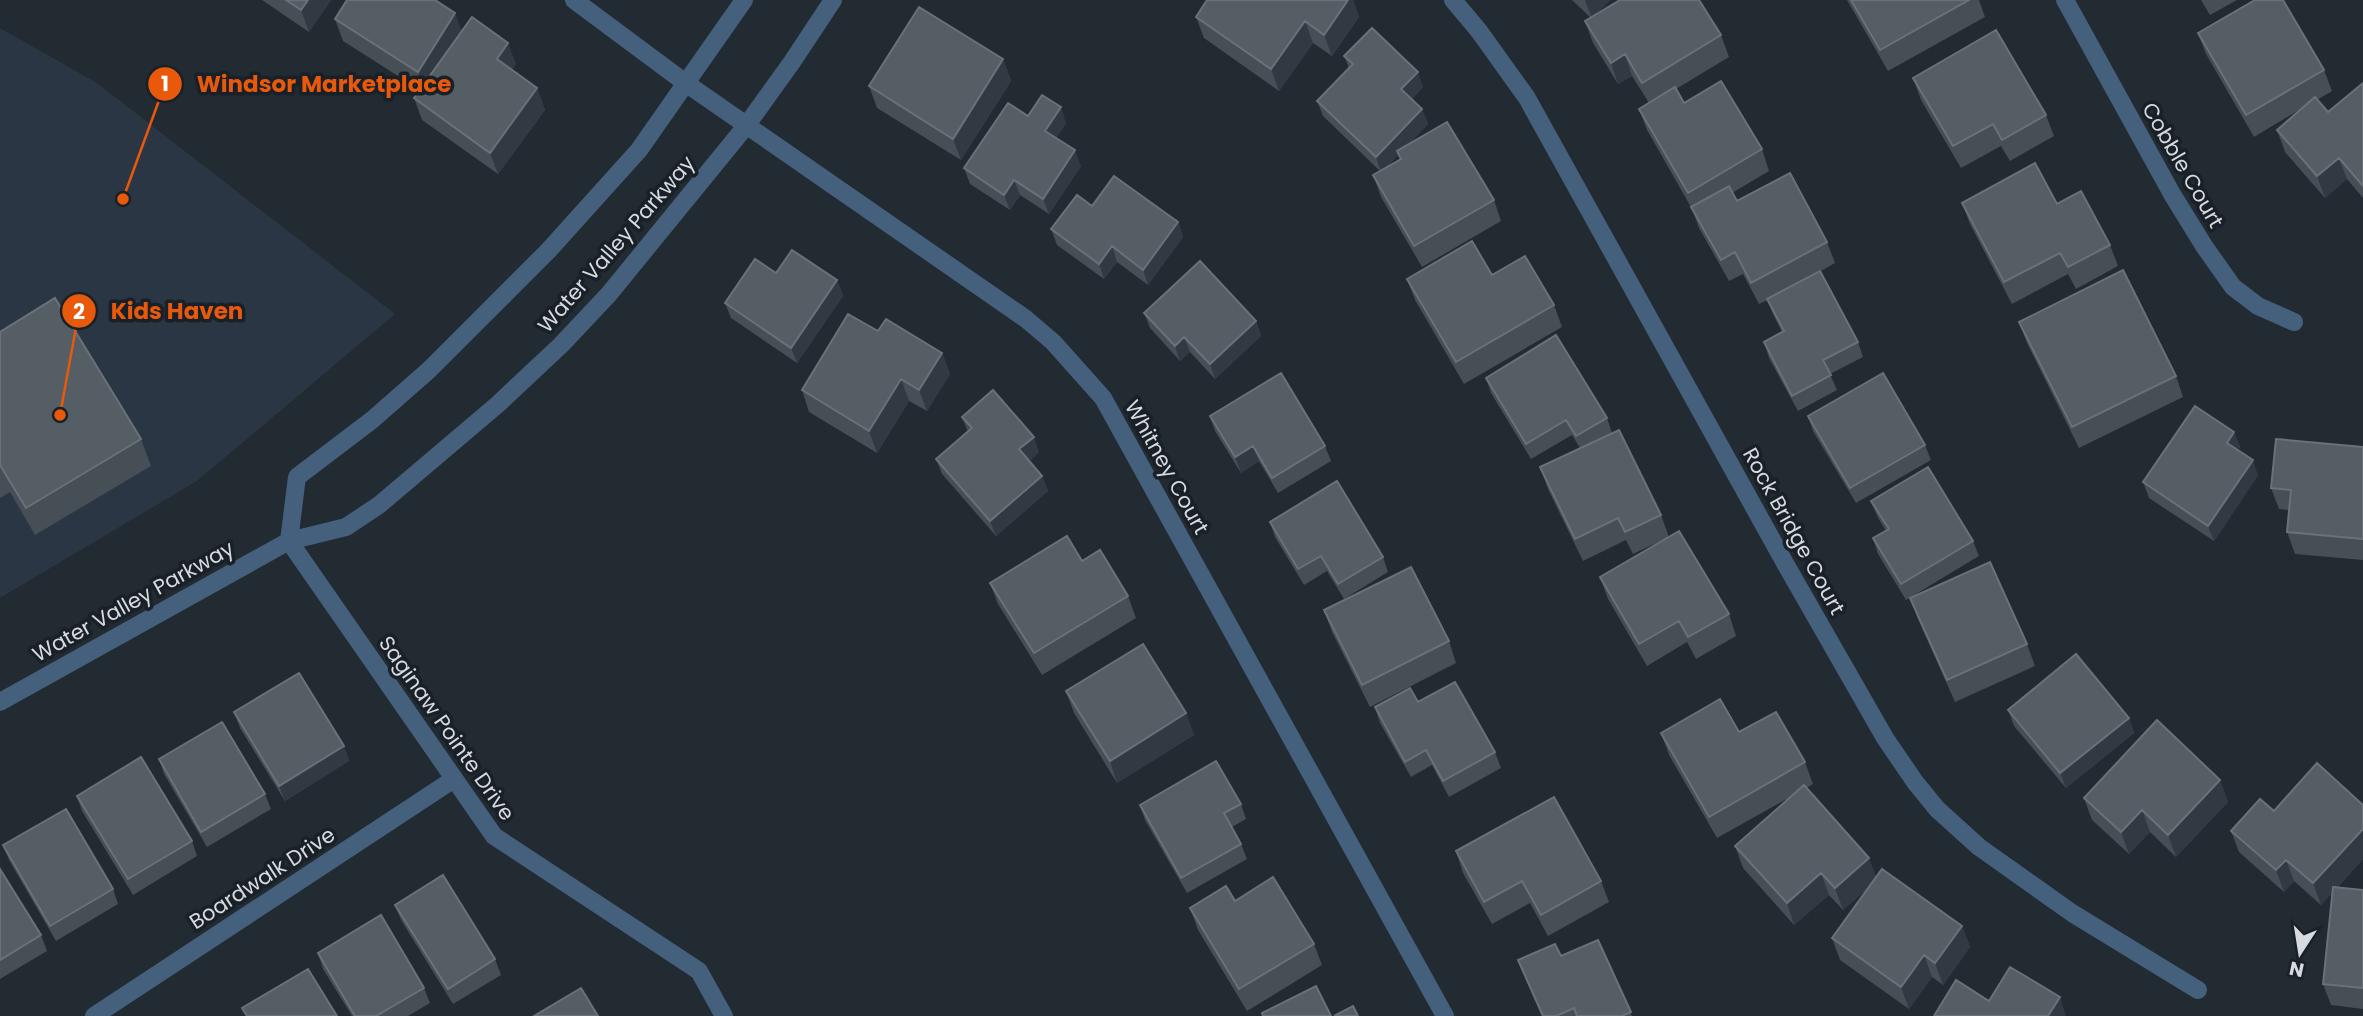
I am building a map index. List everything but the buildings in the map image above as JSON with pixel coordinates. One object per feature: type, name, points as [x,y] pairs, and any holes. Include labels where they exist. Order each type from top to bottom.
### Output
[{"type":"street","name":"Whitney Court","points":[[574,0],[746,126],[1026,319],[1053,342],[1103,398],[1445,1016]]},
{"type":"street","points":[[289,541],[297,477],[372,419],[429,370],[539,260],[639,150],[744,0]]},
{"type":"street","name":"Water Valley Parkway","points":[[0,702],[289,541],[346,527],[379,505],[497,405],[561,345],[609,294],[746,126],[833,0]]},
{"type":"street","name":"Rock Bridge Court","points":[[1453,0],[1527,98],[1786,565],[1885,738],[1915,782],[1937,809],[1979,847],[2072,913],[2198,990]]},
{"type":"street","name":"Cobble Court","points":[[2065,0],[2172,194],[2233,287],[2258,306],[2294,322]]},
{"type":"street","name":"Saginaw Pointe Drive","points":[[289,541],[495,836],[699,971],[724,1016]]},
{"type":"street","name":"Boardwalk Drive","points":[[94,1016],[454,779]]},
{"type":"shaded area","points":[[0,28],[97,83],[395,314],[197,481],[0,598]]},
{"type":"place","name":"Windsor Marketplace","points":[[123,199]]},
{"type":"place","name":"Kids Haven","points":[[60,415]]}]
